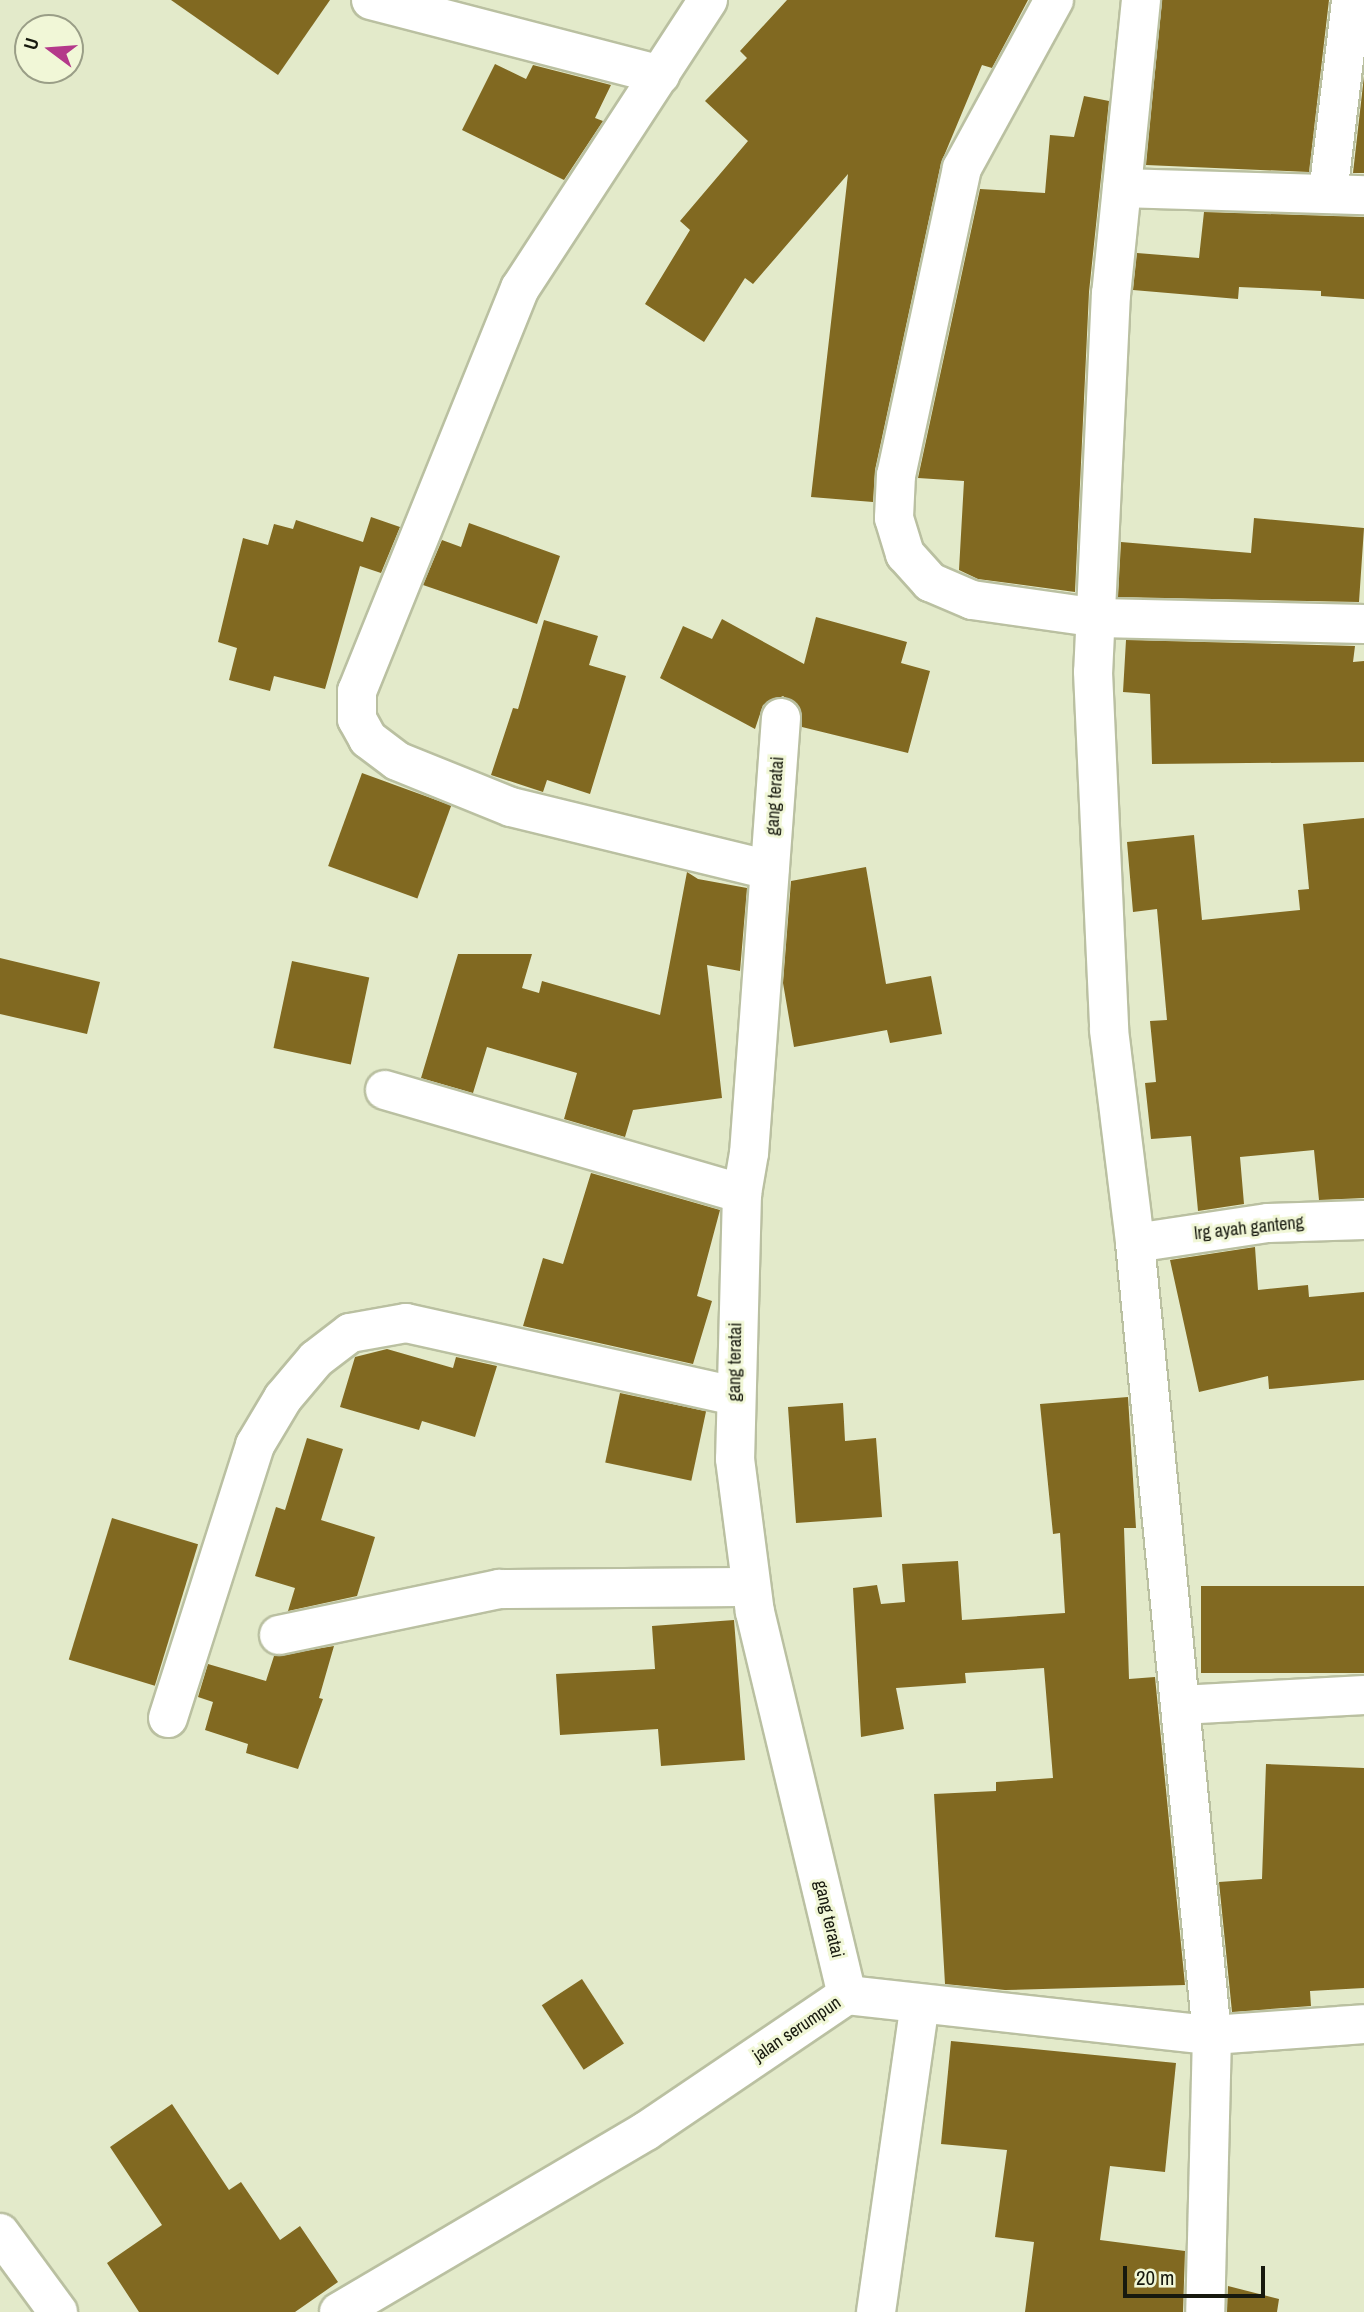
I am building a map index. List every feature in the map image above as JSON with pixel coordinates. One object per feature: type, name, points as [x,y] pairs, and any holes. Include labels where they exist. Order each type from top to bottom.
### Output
[{"type":"street","points":[[371,0],[660,75]]},
{"type":"street","points":[[708,0],[520,288],[357,691],[357,719],[368,739],[397,761],[511,807],[769,870]]},
{"type":"street","points":[[1054,0],[962,168],[896,475],[894,518],[905,555],[930,582],[972,600],[1099,618],[1364,624]]},
{"type":"street","points":[[1141,0],[1111,293],[1099,618],[1093,672],[1109,1030],[1135,1243],[1212,2035],[1205,2312]]},
{"type":"street","points":[[1122,188],[1346,195],[1355,6]]},
{"type":"street","name":"gang teratai","points":[[781,718],[742,1194],[735,1459],[750,1587],[847,1995]]},
{"type":"street","points":[[385,1090],[742,1194]]},
{"type":"street","name":"lrg ayah ganteng","points":[[1135,1243],[1268,1223],[1364,1220]]},
{"type":"street","points":[[168,1718],[255,1445],[283,1398],[316,1359],[349,1334],[406,1323],[735,1396]]},
{"type":"street","points":[[279,1635],[499,1589],[750,1587]]},
{"type":"street","points":[[1181,1705],[1364,1695]]},
{"type":"street","name":"jalan serumpun","points":[[340,2312],[646,2132],[847,1995],[1212,2035],[1364,2024]]},
{"type":"street","points":[[876,2312],[920,2004]]},
{"type":"street","points":[[0,2233],[58,2312]]},
{"type":"building","points":[[171,0],[330,0],[278,75]]},
{"type":"building","points":[[787,0],[1028,0],[992,68],[982,65],[941,163],[875,470],[873,502],[811,497],[848,174],[753,284],[745,278],[704,342],[645,304],[690,230],[680,221],[748,141],[705,101],[747,58],[740,51]]},
{"type":"building","points":[[1162,0],[1329,0],[1309,172],[1146,165]]},
{"type":"building","points":[[495,64],[526,79],[533,65],[611,85],[595,118],[603,121],[564,180],[462,130]]},
{"type":"building","points":[[1364,76],[1364,173],[1353,173]]},
{"type":"building","points":[[1084,96],[1109,101],[1089,292],[1075,592],[978,579],[959,570],[964,481],[918,478],[980,189],[1045,193],[1050,135],[1074,137]]},
{"type":"building","points":[[1204,212],[1364,217],[1364,299],[1321,296],[1321,291],[1239,287],[1238,299],[1133,290],[1137,253],[1199,258]]},
{"type":"building","points":[[371,517],[400,527],[381,573],[360,566],[325,689],[274,676],[270,691],[229,680],[237,648],[218,642],[243,538],[268,545],[274,524],[293,529],[296,520],[363,542]]},
{"type":"building","points":[[1254,518],[1364,528],[1359,602],[1118,597],[1121,542],[1251,553]]},
{"type":"building","points":[[469,523],[560,556],[537,624],[423,585],[442,540],[461,547]]},
{"type":"building","points":[[816,617],[907,642],[901,663],[930,671],[908,753],[802,727],[800,708],[783,696],[763,705],[755,729],[660,678],[683,626],[712,639],[722,619],[804,664]]},
{"type":"building","points":[[544,620],[598,636],[589,665],[626,676],[590,794],[547,780],[543,792],[491,775],[513,708],[518,709]]},
{"type":"building","points":[[1126,640],[1355,646],[1353,662],[1364,661],[1364,762],[1152,764],[1150,694],[1123,692]]},
{"type":"building","points":[[362,773],[451,805],[417,899],[328,866]]},
{"type":"building","points":[[1364,818],[1364,1198],[1319,1200],[1314,1150],[1240,1157],[1244,1204],[1198,1211],[1191,1136],[1151,1139],[1145,1083],[1156,1082],[1150,1021],[1167,1020],[1157,909],[1133,912],[1127,842],[1194,835],[1202,920],[1300,910],[1298,890],[1309,889],[1303,824]]},
{"type":"building","points":[[866,867],[886,984],[931,976],[942,1034],[890,1043],[887,1030],[794,1047],[783,983],[791,881]]},
{"type":"building","points":[[687,872],[698,879],[747,888],[740,971],[707,965],[722,1098],[633,1110],[625,1137],[564,1119],[577,1073],[487,1047],[473,1093],[421,1078],[458,954],[532,954],[522,988],[539,993],[542,981],[660,1015]]},
{"type":"building","points":[[0,958],[100,982],[87,1034],[0,1014]]},
{"type":"building","points":[[292,961],[369,977],[351,1064],[273,1048]]},
{"type":"building","points":[[591,1173],[720,1210],[697,1296],[712,1301],[693,1364],[523,1326],[543,1258],[563,1264]]},
{"type":"building","points":[[1255,1247],[1258,1290],[1308,1285],[1309,1297],[1364,1292],[1364,1380],[1269,1389],[1268,1376],[1199,1392],[1170,1260]]},
{"type":"building","points":[[387,1349],[453,1368],[456,1357],[497,1366],[475,1437],[422,1421],[419,1430],[340,1407],[355,1357]]},
{"type":"building","points":[[620,1393],[706,1411],[691,1481],[605,1462]]},
{"type":"building","points":[[1128,1397],[1136,1528],[1124,1528],[1129,1679],[1155,1677],[1185,1985],[1005,1990],[945,1984],[934,1794],[996,1791],[996,1782],[1053,1778],[1044,1668],[965,1673],[966,1683],[896,1688],[904,1729],[861,1737],[853,1588],[877,1585],[881,1604],[905,1602],[902,1564],[958,1561],[962,1620],[1065,1613],[1060,1533],[1053,1534],[1040,1404]]},
{"type":"building","points":[[843,1403],[845,1441],[876,1438],[882,1517],[796,1523],[788,1407]]},
{"type":"building","points":[[307,1438],[343,1449],[321,1520],[375,1537],[357,1596],[288,1611],[295,1588],[255,1576],[276,1507],[285,1510]]},
{"type":"building","points":[[112,1518],[198,1544],[155,1686],[69,1660]]},
{"type":"building","points":[[1201,1586],[1364,1586],[1364,1673],[1201,1673]]},
{"type":"building","points":[[734,1620],[745,1760],[661,1766],[658,1729],[560,1735],[556,1674],[655,1669],[652,1626]]},
{"type":"building","points":[[334,1646],[319,1698],[323,1699],[298,1769],[246,1753],[248,1744],[205,1730],[213,1702],[198,1697],[208,1664],[266,1681],[274,1656]]},
{"type":"building","points":[[1266,1764],[1364,1768],[1364,1988],[1310,1991],[1311,2006],[1232,2012],[1219,1882],[1262,1879]]},
{"type":"building","points":[[582,1979],[624,2044],[584,2070],[542,2005]]},
{"type":"building","points":[[951,2041],[1176,2063],[1165,2172],[1110,2166],[1100,2240],[1185,2251],[1183,2312],[1025,2312],[1034,2242],[995,2237],[1007,2150],[941,2144]]},
{"type":"building","points":[[172,2104],[229,2190],[241,2182],[280,2240],[300,2226],[338,2282],[295,2312],[139,2312],[107,2263],[162,2225],[110,2147]]},
{"type":"building","points":[[1228,2286],[1279,2299],[1277,2312],[1227,2312]]}]
